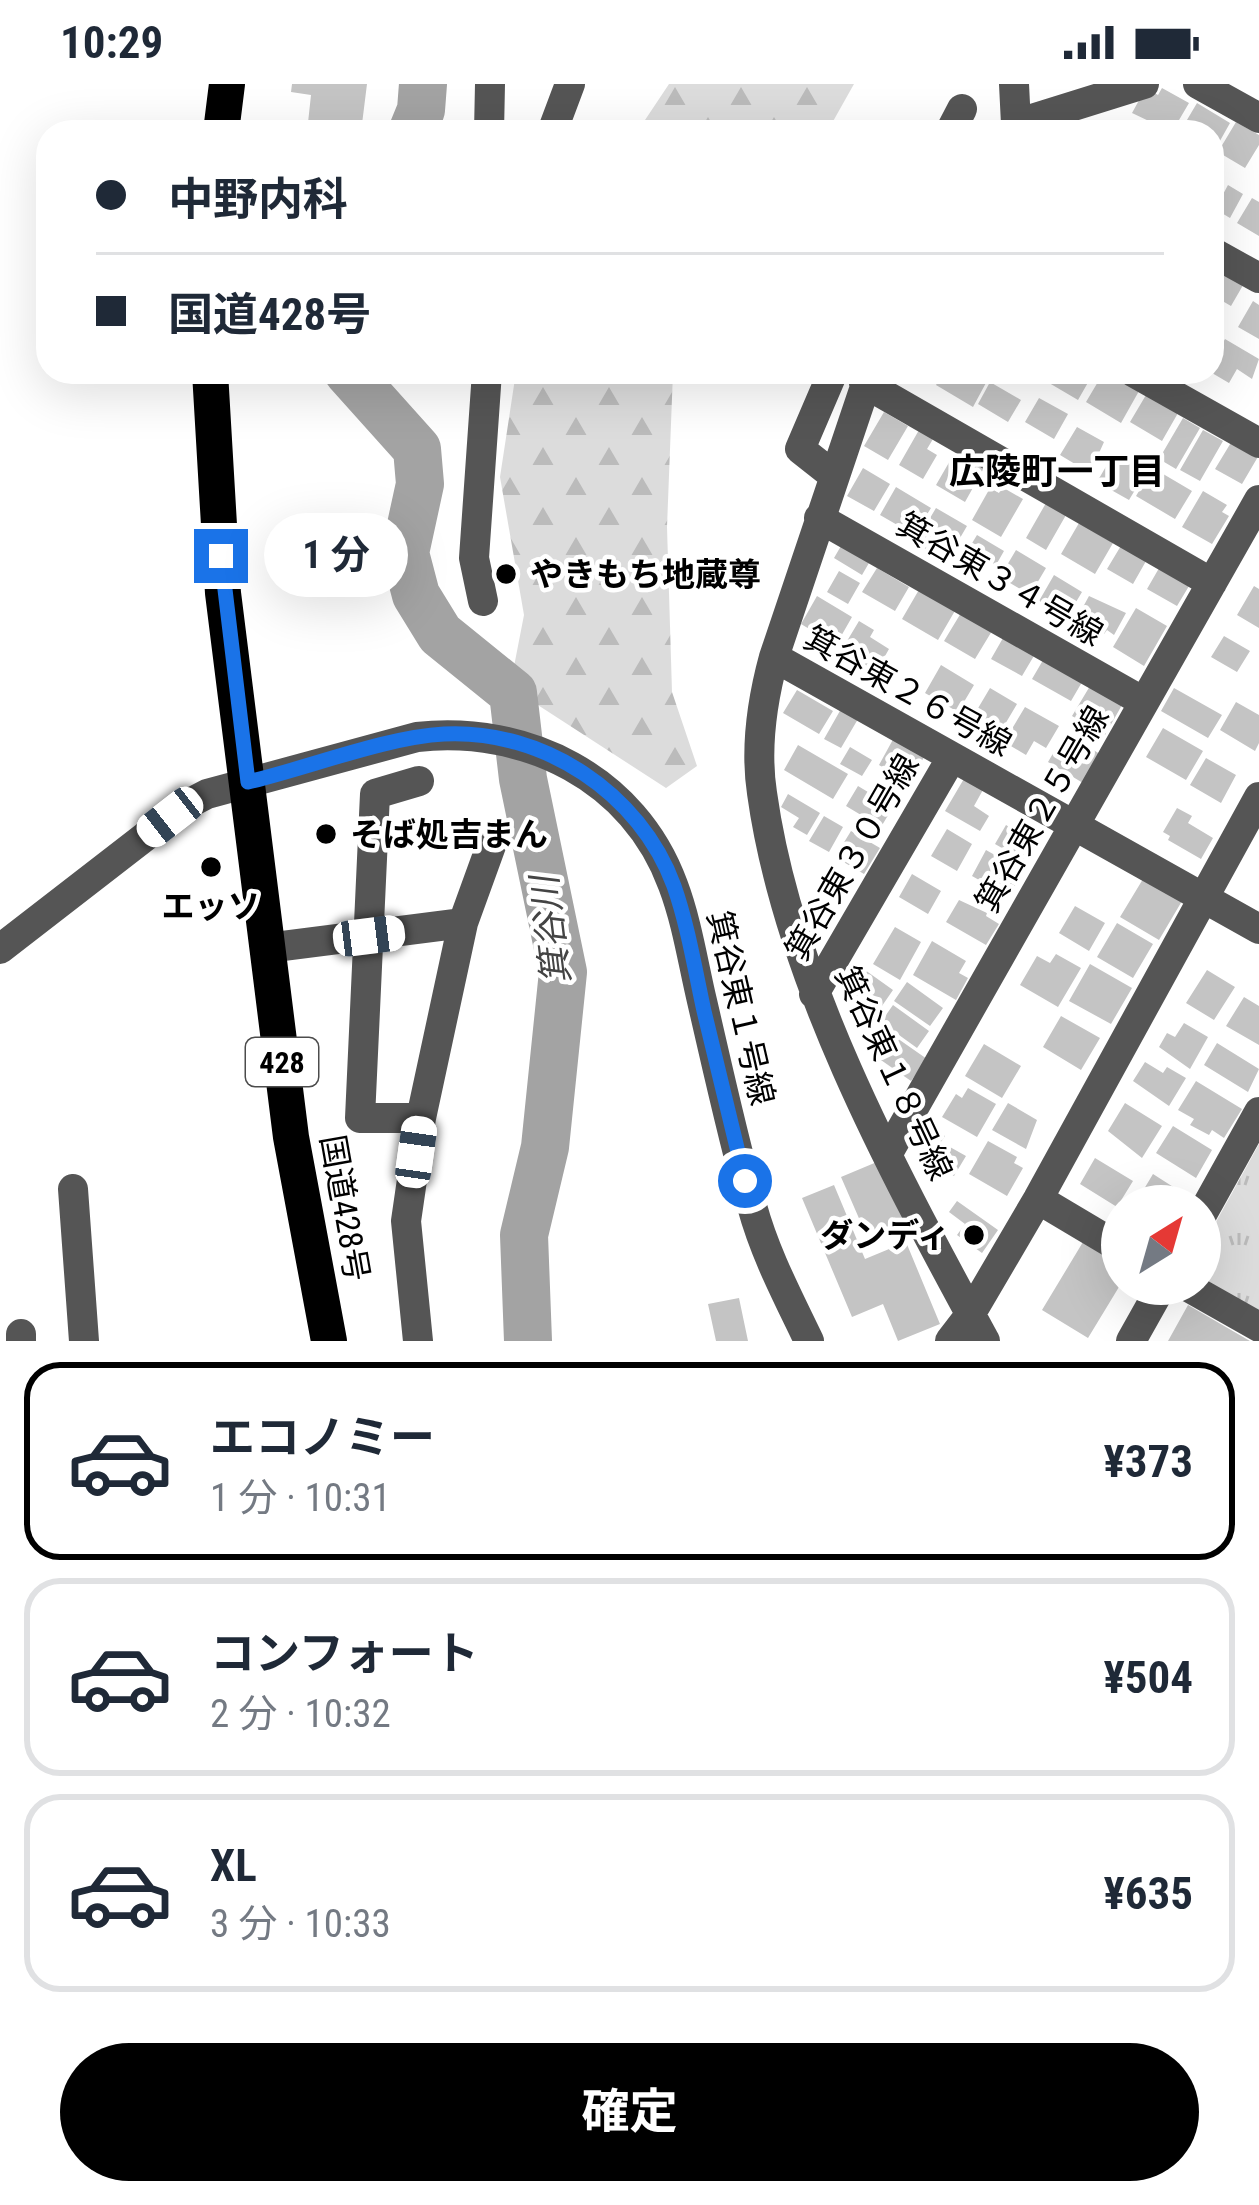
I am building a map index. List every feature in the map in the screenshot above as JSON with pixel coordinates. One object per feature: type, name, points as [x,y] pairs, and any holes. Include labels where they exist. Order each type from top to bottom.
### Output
[{"type":"highway","points":[[222,120],[226,84]]},
{"type":"highway","name":"国道428号","points":[[210,384],[223,592],[291,1137],[329,1341]]},
{"type":"street","points":[[489,120],[490,84]]},
{"type":"street","points":[[556,120],[570,84]]},
{"type":"street","points":[[1014,84],[1015,120]]},
{"type":"street","points":[[1041,120],[1144,84]]},
{"type":"street","points":[[1198,84],[1259,118]]},
{"type":"street","points":[[1224,259],[1259,278]]},
{"type":"street","points":[[483,601],[474,558],[486,384]]},
{"type":"street","points":[[827,384],[800,448],[833,475]]},
{"type":"street","name":"箕谷東１８号線","points":[[865,384],[773,657],[761,706],[761,789],[773,852],[814,994],[978,1328]]},
{"type":"street","points":[[879,384],[1212,583]]},
{"type":"street","points":[[1154,384],[1259,443]]},
{"type":"street","name":"箕谷東２５号線","points":[[889,1153],[1259,500]]},
{"type":"street","name":"箕谷東３４号線","points":[[820,518],[1144,702]]},
{"type":"street","name":"箕谷東２６号線","points":[[773,657],[1259,929]]},
{"type":"street","name":"箕谷東１号線","points":[[0,949],[186,805],[207,794],[417,737],[470,734],[537,749],[575,766],[607,789],[632,816],[673,884],[752,1209],[809,1341]]},
{"type":"street","name":"箕谷東３０号線","points":[[814,994],[952,757]]},
{"type":"street","points":[[419,782],[375,794],[361,1118],[421,1118]]},
{"type":"street","points":[[950,1341],[978,1328],[1038,1199],[1259,797]]},
{"type":"street","points":[[418,1341],[406,1221],[421,1118],[463,923],[492,843]]},
{"type":"street","points":[[268,948],[463,923]]},
{"type":"street","points":[[1218,1185],[1259,1112]]},
{"type":"street","points":[[73,1189],[84,1341]]},
{"type":"street","points":[[1038,1199],[1101,1236]]},
{"type":"street","points":[[1131,1341],[1151,1305]]},
{"type":"street","points":[[1220,1305],[1259,1327]]},
{"type":"green space","points":[[669,84],[854,84],[834,120],[645,120]]},
{"type":"green space","points":[[514,384],[673,384],[667,527],[672,692],[697,766],[666,788],[510,687],[524,615],[500,477]]},
{"type":"green space","points":[[1259,1144],[1259,1315],[1221,1293],[1221,1213]]},
{"type":"building","points":[[292,84],[367,84],[362,120],[308,120],[311,95],[291,92]]},
{"type":"building","points":[[1162,88],[1189,103],[1179,120],[1147,120],[1132,113],[1143,93],[1158,95]]},
{"type":"building","points":[[1197,103],[1230,123],[1224,134],[1224,120],[1187,120]]},
{"type":"building","points":[[1236,122],[1259,135],[1259,145],[1245,168],[1224,156],[1224,142]]},
{"type":"building","points":[[1228,185],[1243,194],[1230,218],[1224,214]]},
{"type":"building","points":[[1252,198],[1259,202],[1259,236],[1237,223]]},
{"type":"building","points":[[1224,267],[1246,280],[1231,306],[1224,302]]},
{"type":"building","points":[[1253,301],[1259,305],[1259,339],[1238,327]]},
{"type":"building","points":[[1224,341],[1259,359],[1252,379],[1237,369],[1229,383],[1224,380]]},
{"type":"building","points":[[937,384],[985,384],[973,407]]},
{"type":"building","points":[[989,384],[1021,400],[1008,422],[978,404]]},
{"type":"building","points":[[1051,384],[1087,384],[1078,400]]},
{"type":"building","points":[[1097,384],[1128,384],[1139,391],[1121,423],[1086,402]]},
{"type":"building","points":[[1146,395],[1178,413],[1162,441],[1130,422]]},
{"type":"building","points":[[1039,398],[1068,414],[1054,439],[1025,422]]},
{"type":"building","points":[[884,412],[908,426],[888,460],[864,446]]},
{"type":"building","points":[[1183,418],[1200,428],[1176,469],[1159,459]]},
{"type":"building","points":[[1077,427],[1104,442],[1090,473],[1060,455]]},
{"type":"building","points":[[919,430],[933,439],[927,449],[937,455],[923,479],[899,465]]},
{"type":"building","points":[[1203,430],[1223,441],[1200,481],[1180,470]]},
{"type":"building","points":[[1235,436],[1259,455],[1242,484],[1215,469]]},
{"type":"building","points":[[1131,453],[1145,461],[1139,472],[1144,475],[1129,500],[1097,482],[1112,456],[1125,464]]},
{"type":"building","points":[[964,457],[984,468],[965,502],[936,485],[951,459],[959,465]]},
{"type":"building","points":[[863,468],[890,484],[874,511],[847,496]]},
{"type":"building","points":[[1153,468],[1192,491],[1175,519],[1136,496]]},
{"type":"building","points":[[896,487],[931,508],[919,527],[911,522],[906,530],[880,515]]},
{"type":"building","points":[[1002,487],[1023,499],[1001,537],[972,520],[990,488],[999,493]]},
{"type":"building","points":[[1203,491],[1227,505],[1222,512],[1229,516],[1212,544],[1182,527]]},
{"type":"building","points":[[1046,503],[1066,515],[1046,550],[1026,538]]},
{"type":"building","points":[[936,508],[967,526],[946,562],[915,543]]},
{"type":"building","points":[[1079,523],[1113,543],[1095,574],[1061,554]]},
{"type":"building","points":[[977,535],[1004,551],[996,565],[987,560],[982,569],[963,558]]},
{"type":"building","points":[[845,539],[873,556],[862,575],[834,558]]},
{"type":"building","points":[[1125,539],[1150,554],[1133,584],[1107,569]]},
{"type":"building","points":[[1016,550],[1046,568],[1030,595],[1000,577]]},
{"type":"building","points":[[1162,563],[1192,581],[1177,606],[1147,589]]},
{"type":"building","points":[[877,568],[909,587],[895,611],[862,592]]},
{"type":"building","points":[[839,571],[860,583],[848,604],[827,592]]},
{"type":"building","points":[[1054,575],[1082,592],[1067,617],[1039,601]]},
{"type":"building","points":[[1254,586],[1259,589],[1259,628],[1237,615]]},
{"type":"building","points":[[920,588],[956,609],[938,640],[902,619]]},
{"type":"building","points":[[817,596],[852,617],[836,645],[801,624]]},
{"type":"building","points":[[1089,596],[1126,613],[1114,635],[1077,618]]},
{"type":"building","points":[[964,608],[995,626],[975,659],[944,641]]},
{"type":"building","points":[[1136,608],[1167,626],[1144,666],[1113,647]]},
{"type":"building","points":[[859,621],[874,630],[870,637],[889,649],[876,672],[841,651]]},
{"type":"building","points":[[1007,631],[1038,649],[1022,676],[991,659]]},
{"type":"building","points":[[1224,636],[1250,651],[1237,672],[1211,657]]},
{"type":"building","points":[[1046,655],[1085,677],[1071,701],[1032,679]]},
{"type":"building","points":[[941,665],[974,685],[958,712],[925,693]]},
{"type":"building","points":[[1090,686],[1122,705],[1105,735],[1072,716]]},
{"type":"building","points":[[990,688],[1017,704],[1001,731],[974,715]]},
{"type":"building","points":[[1174,688],[1222,715],[1208,738],[1161,711]]},
{"type":"building","points":[[797,690],[833,711],[819,734],[783,713]]},
{"type":"building","points":[[1236,702],[1259,715],[1255,751],[1220,730]]},
{"type":"building","points":[[1025,707],[1059,726],[1046,748],[1034,741],[1026,755],[1004,742]]},
{"type":"building","points":[[841,709],[858,719],[841,748],[824,739]]},
{"type":"building","points":[[1163,728],[1203,751],[1186,780],[1146,757]]},
{"type":"building","points":[[1065,733],[1100,754],[1083,783],[1048,762]]},
{"type":"building","points":[[896,734],[927,752],[909,783],[879,765]]},
{"type":"building","points":[[798,745],[848,774],[833,799],[784,770]]},
{"type":"building","points":[[850,747],[872,760],[862,776],[840,764]]},
{"type":"building","points":[[1206,758],[1236,775],[1221,803],[1190,785]]},
{"type":"building","points":[[965,777],[984,788],[974,806],[989,816],[980,831],[945,811]]},
{"type":"building","points":[[858,786],[893,807],[881,827],[846,806]]},
{"type":"building","points":[[788,794],[820,813],[807,835],[793,827],[799,818],[781,807]]},
{"type":"building","points":[[1177,808],[1192,816],[1188,823],[1213,838],[1201,859],[1168,840],[1170,836],[1163,832]]},
{"type":"building","points":[[824,816],[843,827],[829,852],[809,841]]},
{"type":"building","points":[[1006,825],[1033,842],[1023,860],[995,844]]},
{"type":"building","points":[[947,829],[972,844],[957,871],[931,856]]},
{"type":"building","points":[[851,831],[880,848],[864,874],[835,857]]},
{"type":"building","points":[[986,850],[1023,871],[1009,897],[972,876]]},
{"type":"building","points":[[912,874],[941,891],[928,914],[899,897]]},
{"type":"building","points":[[1143,879],[1182,901],[1159,940],[1120,917]]},
{"type":"building","points":[[959,900],[999,924],[986,945],[946,922]]},
{"type":"building","points":[[1075,906],[1105,923],[1089,951],[1059,933]]},
{"type":"building","points":[[1117,923],[1153,944],[1133,978],[1097,957]]},
{"type":"building","points":[[895,927],[921,942],[900,980],[873,964]]},
{"type":"building","points":[[932,941],[966,961],[959,973],[968,978],[956,1000],[913,975]]},
{"type":"building","points":[[1056,954],[1081,968],[1058,1007],[1020,985],[1037,956],[1050,963]]},
{"type":"building","points":[[1090,964],[1132,988],[1111,1024],[1069,1001]]},
{"type":"building","points":[[865,970],[893,990],[875,1016],[864,1008],[867,1003],[849,991]]},
{"type":"building","points":[[1207,970],[1235,987],[1214,1020],[1186,1003]]},
{"type":"building","points":[[907,982],[943,1008],[930,1026],[894,1001]]},
{"type":"building","points":[[1244,997],[1259,1006],[1259,1045],[1226,1026]]},
{"type":"building","points":[[893,1005],[929,1031],[917,1048],[881,1022]]},
{"type":"building","points":[[1061,1016],[1100,1038],[1081,1070],[1043,1047]]},
{"type":"building","points":[[1184,1023],[1208,1037],[1190,1069],[1159,1047],[1167,1033],[1175,1037]]},
{"type":"building","points":[[884,1029],[927,1059],[911,1081],[868,1051]]},
{"type":"building","points":[[1217,1043],[1259,1069],[1248,1092],[1204,1065]]},
{"type":"building","points":[[984,1044],[1021,1066],[1002,1098],[965,1076]]},
{"type":"building","points":[[1145,1062],[1163,1073],[1167,1067],[1186,1078],[1169,1106],[1133,1081]]},
{"type":"building","points":[[1196,1081],[1242,1109],[1224,1138],[1190,1125],[1194,1119],[1178,1110]]},
{"type":"building","points":[[968,1088],[996,1104],[977,1137],[942,1117],[956,1094],[962,1098]]},
{"type":"building","points":[[1008,1103],[1037,1120],[1026,1149],[992,1130]]},
{"type":"building","points":[[1125,1103],[1162,1126],[1142,1158],[1108,1131]]},
{"type":"building","points":[[1173,1126],[1212,1150],[1196,1178],[1156,1153]]},
{"type":"building","points":[[932,1128],[945,1136],[941,1142],[966,1156],[954,1176],[917,1152]]},
{"type":"building","points":[[988,1141],[1017,1157],[1014,1163],[1023,1168],[1007,1196],[969,1174]]},
{"type":"building","points":[[1095,1158],[1133,1181],[1131,1185],[1101,1185],[1101,1197],[1080,1184]]},
{"type":"building","points":[[884,1159],[910,1222],[868,1239],[841,1177]]},
{"type":"building","points":[[1153,1174],[1170,1185],[1146,1185]]},
{"type":"building","points":[[834,1185],[865,1259],[906,1242],[940,1324],[898,1341],[883,1304],[852,1317],[802,1198]]},
{"type":"building","points":[[957,1201],[998,1230],[982,1253],[957,1235],[965,1224],[949,1212]]},
{"type":"building","points":[[1083,1242],[1101,1253],[1101,1305],[1108,1305],[1088,1338],[1042,1310]]},
{"type":"building","points":[[739,1298],[748,1341],[716,1341],[708,1304]]},
{"type":"building","points":[[1188,1305],[1250,1341],[1168,1341]]},
{"type":"waterway","name":"箕谷川","points":[[417,120],[423,84]]},
{"type":"waterway","name":"箕谷川","points":[[359,384],[417,449],[420,484],[405,553],[416,595],[440,634],[513,693],[523,779],[563,972],[545,1147],[524,1235],[528,1341]]},
{"type":"place","name":"やきもち地蔵尊","points":[[506,574]]},
{"type":"place","name":"そば処吉まん","points":[[326,834]]},
{"type":"place","name":"エッソ","points":[[211,867]]},
{"type":"place","name":"ダンディ","points":[[974,1235]]},
{"type":"district","name":"広陵町一丁目","points":[[1057,472]]},
{"type":"route","points":[[221,556],[248,782],[417,737],[470,734],[537,749],[575,766],[607,789],[632,816],[673,884],[745,1181]]}]
